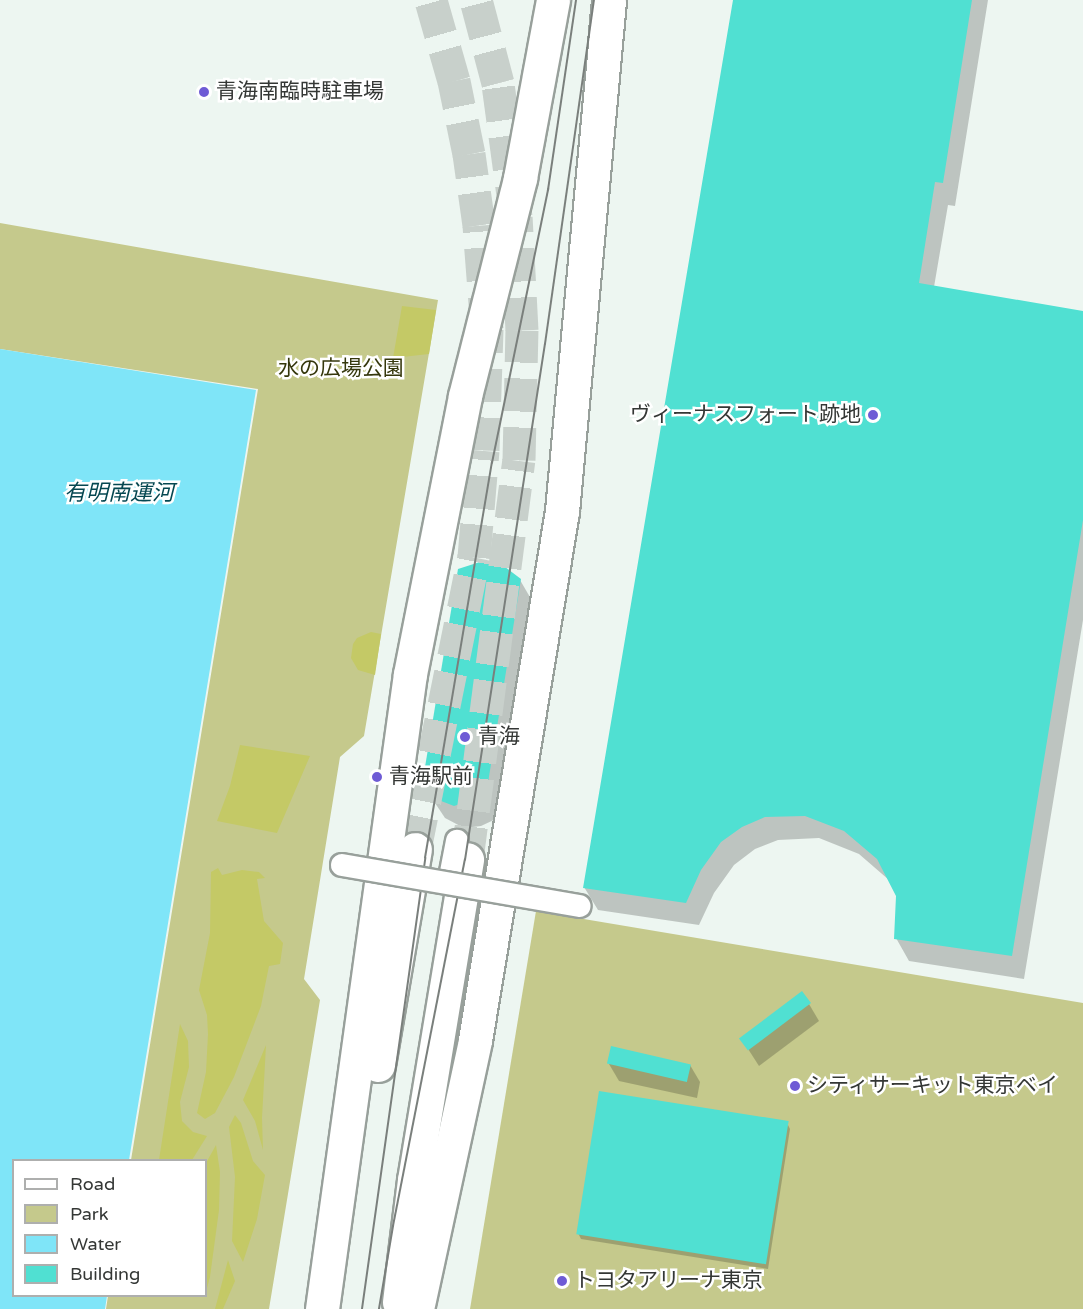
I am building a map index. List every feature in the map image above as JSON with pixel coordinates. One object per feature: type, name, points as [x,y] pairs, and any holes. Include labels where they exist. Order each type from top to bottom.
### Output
[{"type":"street","points":[[322,1309],[410,674],[465,396],[520,177],[553,0]]},
{"type":"street","points":[[417,1309],[475,1040],[562,511],[609,0]]},
{"type":"street","points":[[332,1309],[360,1170],[415,849]]},
{"type":"street","points":[[398,1309],[458,861]]},
{"type":"street","points":[[342,866],[458,861],[579,906]]},
{"type":"green space","name":"水の広場公園","points":[[0,223],[438,300],[364,736],[340,757],[304,979],[320,1000],[269,1309],[106,1309],[108,1297],[207,1297],[207,1159],[131,1159],[258,389],[0,349]]},
{"type":"green space","points":[[402,306],[436,310],[429,354],[393,358]]},
{"type":"green space","points":[[371,632],[381,634],[375,675],[358,670],[351,658],[353,644],[357,638]]},
{"type":"green space","points":[[240,745],[310,756],[277,833],[217,821],[230,786]]},
{"type":"green space","points":[[218,868],[222,875],[242,870],[259,872],[265,878],[257,879],[264,921],[283,943],[280,964],[269,966],[261,1006],[234,1077],[215,1113],[205,1119],[197,1113],[206,1072],[208,1034],[207,1015],[199,990],[210,933],[211,872]]},
{"type":"green space","name":"シティサーキット東京ベイ","points":[[536,911],[1083,1003],[1083,1309],[470,1309]]},
{"type":"green space","points":[[180,1024],[188,1041],[189,1067],[180,1102],[182,1121],[193,1132],[207,1136],[193,1159],[159,1159]]},
{"type":"green space","points":[[266,1045],[262,1118],[263,1150],[255,1121],[243,1100]]},
{"type":"green space","points":[[235,1115],[241,1123],[253,1161],[265,1175],[257,1219],[243,1262],[232,1241],[235,1177],[229,1127]]},
{"type":"green space","points":[[216,1145],[220,1172],[219,1210],[207,1288],[207,1161]]},
{"type":"green space","points":[[228,1260],[235,1281],[223,1309],[215,1309]]},
{"type":"water","name":"有明南運河","points":[[0,349],[256,390],[129,1159],[12,1159],[12,1297],[107,1297],[105,1309],[0,1309]]},
{"type":"building","name":"ヴィーナスフォート跡地","points":[[733,0],[972,0],[943,183],[935,182],[919,283],[1083,311],[1083,520],[1012,956],[894,939],[896,896],[877,859],[844,831],[805,816],[765,817],[742,827],[721,842],[701,870],[686,903],[583,888]]},
{"type":"building","points":[[483,561],[501,564],[521,579],[486,795],[454,806],[436,799],[422,785],[458,569]]},
{"type":"building","points":[[802,991],[811,1003],[748,1051],[739,1039]]},
{"type":"building","points":[[611,1046],[691,1064],[687,1082],[607,1064]]},
{"type":"building","name":"シティサーキット東京ベイ","points":[[599,1091],[789,1121],[766,1264],[576,1234]]},
{"type":"tunnel","points":[[415,849],[474,557],[483,450],[487,329],[479,225],[469,154],[454,81],[431,0]]},
{"type":"tunnel","points":[[467,859],[519,460],[522,330],[516,217],[498,83],[476,0]]},
{"type":"tram line","points":[[362,1309],[425,858],[492,463],[548,190],[576,0]]},
{"type":"tram line","points":[[379,1309],[393,1226],[465,860],[545,344],[594,0]]},
{"type":"place","name":"青海南臨時駐車場","points":[[204,92]]},
{"type":"place","name":"ヴィーナスフォート跡地","points":[[873,415]]},
{"type":"place","name":"青海","points":[[465,737]]},
{"type":"place","name":"青海駅前","points":[[377,777]]},
{"type":"place","name":"シティサーキット東京ベイ","points":[[795,1086]]},
{"type":"place","name":"トヨタアリーナ東京","points":[[562,1281]]}]
